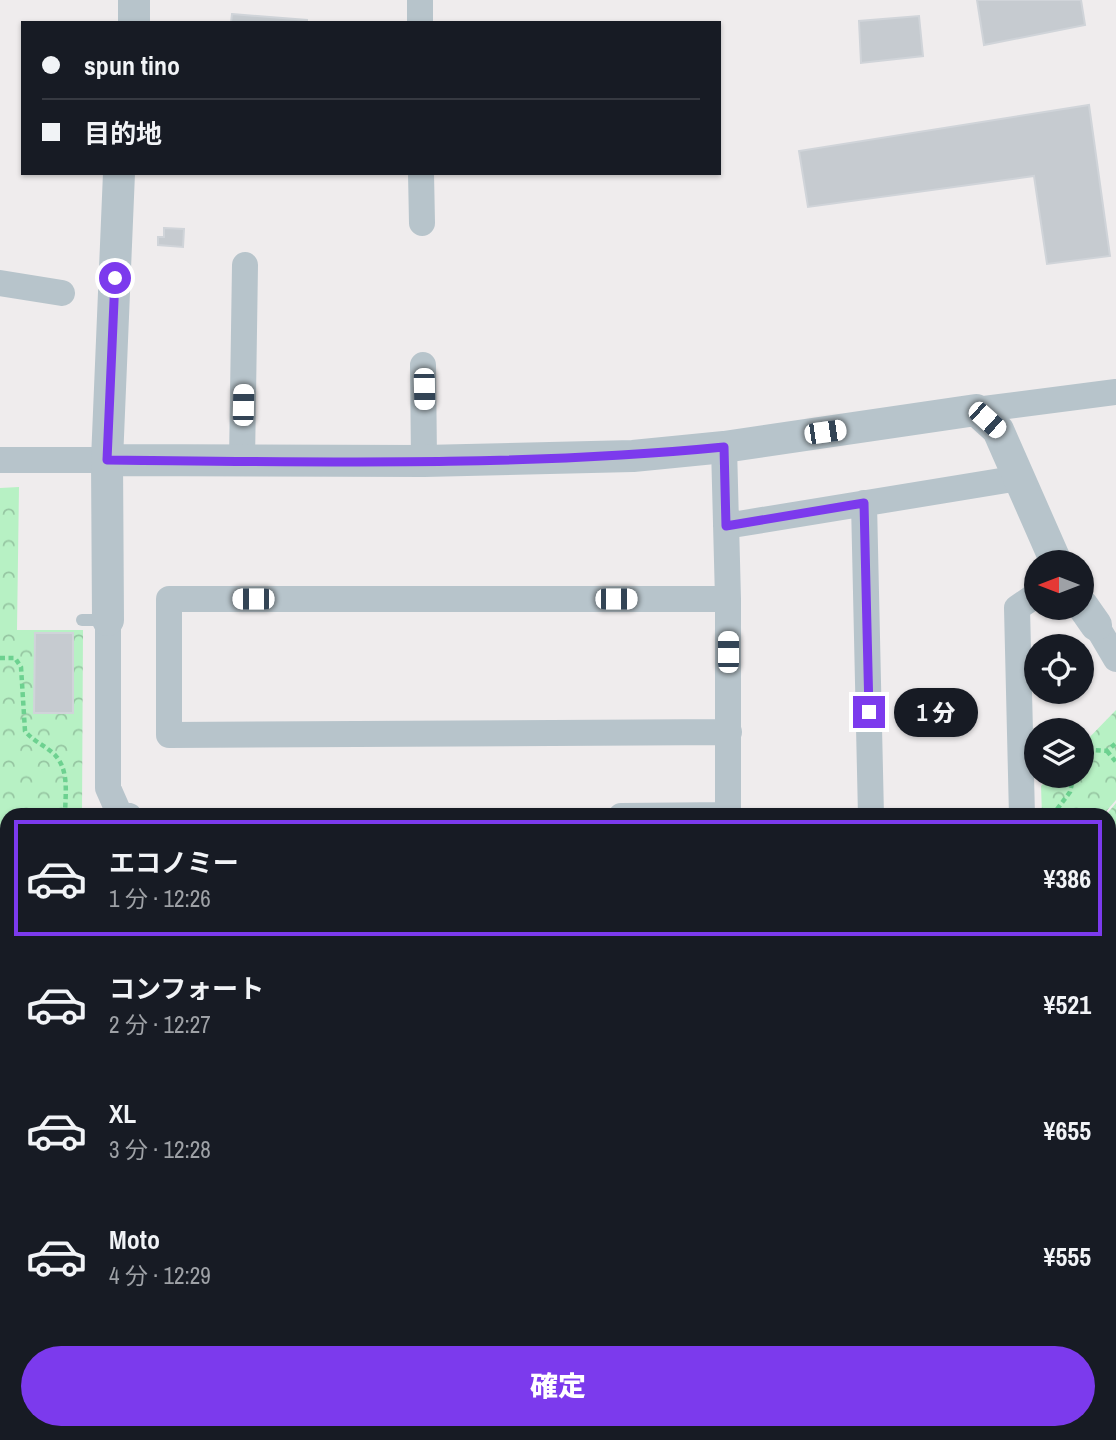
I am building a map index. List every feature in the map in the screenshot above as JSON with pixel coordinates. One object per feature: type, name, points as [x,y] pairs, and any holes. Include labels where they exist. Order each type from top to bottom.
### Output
[{"type":"street","points":[[134,0],[134,21]]},
{"type":"street","points":[[420,0],[420,21]]},
{"type":"street","points":[[116,808],[108,788],[95,620],[107,460],[119,175]]},
{"type":"street","points":[[421,175],[422,223]]},
{"type":"street","points":[[242,461],[245,265]]},
{"type":"street","points":[[0,283],[62,293]]},
{"type":"street","points":[[423,365],[424,461]]},
{"type":"street","points":[[0,460],[424,461],[633,456],[724,447],[1116,392]]},
{"type":"street","points":[[976,411],[998,430],[1051,550]]},
{"type":"street","points":[[724,447],[728,599],[728,808]]},
{"type":"street","points":[[726,526],[1019,478]]},
{"type":"street","points":[[864,503],[871,808]]},
{"type":"street","points":[[728,599],[169,599],[169,735],[729,732]]},
{"type":"street","points":[[1022,808],[1017,608],[1024,603]]},
{"type":"street","points":[[1092,620],[1116,659]]},
{"type":"path","points":[[0,658],[15,658],[21,667],[25,731],[55,755],[66,774],[65,808]]},
{"type":"path","points":[[1094,750],[1107,751],[1116,743]]},
{"type":"path","points":[[1107,751],[1116,762]]},
{"type":"path","points":[[1058,808],[1070,788]]},
{"type":"green space","points":[[19,487],[17,630],[83,630],[82,808],[0,808],[0,488]]},
{"type":"green space","points":[[1116,710],[1116,800],[1109,808],[1042,808],[1041,788],[1094,788],[1094,733]]},
{"type":"building","points":[[977,0],[1081,0],[1085,25],[984,45]]},
{"type":"building","points":[[232,14],[307,20],[307,21],[231,21]]},
{"type":"building","points":[[919,16],[923,56],[861,63],[859,21]]},
{"type":"building","points":[[1089,105],[1110,256],[1047,264],[1034,176],[808,207],[799,151]]},
{"type":"building","points":[[164,228],[184,229],[183,247],[158,245],[158,237],[164,237]]},
{"type":"building","points":[[35,633],[73,633],[73,713],[34,713]]},
{"type":"route","points":[[115,278],[107,460],[450,460],[633,456],[724,447],[726,526],[864,503],[869,712]]}]
